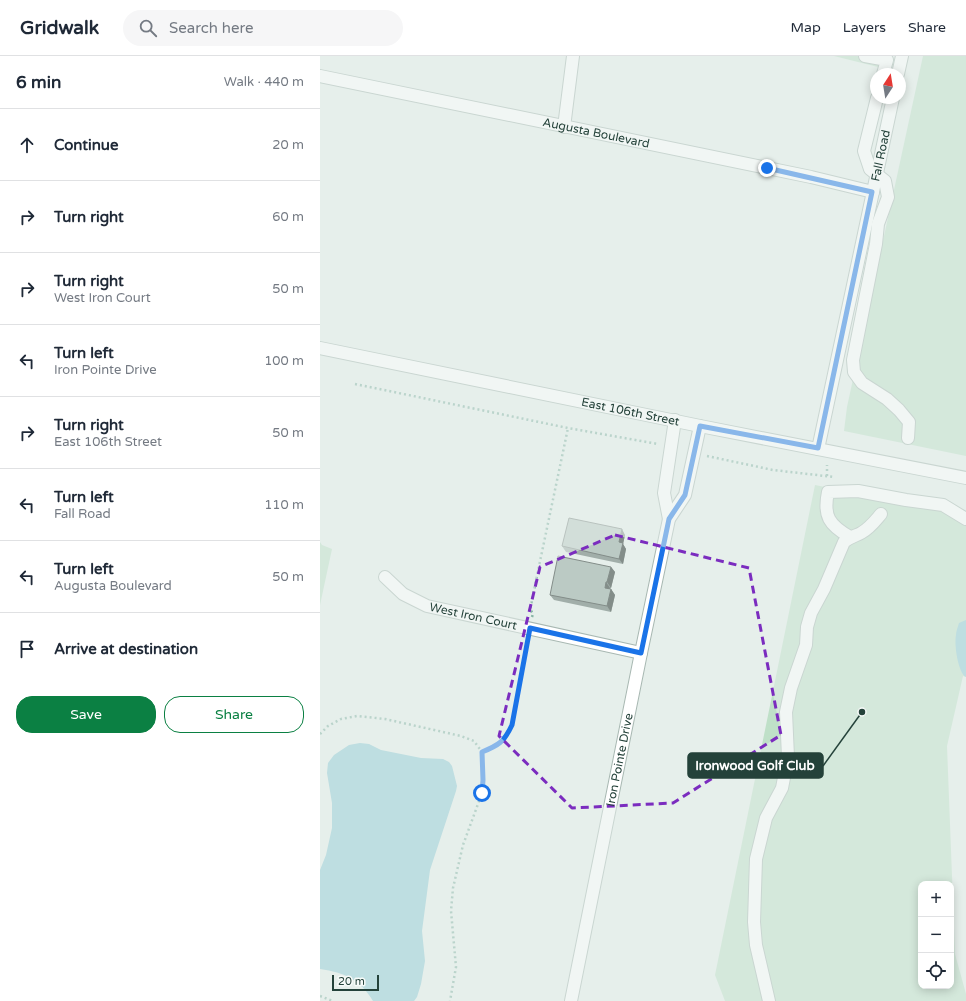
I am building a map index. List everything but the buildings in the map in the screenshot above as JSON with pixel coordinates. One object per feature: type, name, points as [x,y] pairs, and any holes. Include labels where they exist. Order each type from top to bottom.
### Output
[{"type":"street","points":[[564,127],[572,56]]},
{"type":"street","points":[[865,56],[887,60],[885,68]]},
{"type":"street","points":[[899,68],[902,56]]},
{"type":"street","name":"Augusta Boulevard","points":[[320,76],[811,177],[872,192]]},
{"type":"street","points":[[876,104],[864,151],[870,168],[885,181],[888,197],[878,224],[876,244],[853,360],[854,372],[862,383],[887,399],[909,422],[908,438]]},
{"type":"street","name":"Fall Road","points":[[823,449],[872,192],[891,104]]},
{"type":"street","name":"East 106th Street","points":[[320,348],[700,426],[966,478]]},
{"type":"street","name":"Iron Pointe Drive","points":[[669,519],[664,493],[676,420]]},
{"type":"street","name":"Iron Pointe Drive","points":[[571,1001],[669,519],[685,495],[700,426]]},
{"type":"street","points":[[850,537],[837,529],[827,517],[826,505],[828,492],[858,491],[943,505],[966,519]]},
{"type":"street","points":[[769,1001],[756,945],[754,922],[756,859],[766,818],[782,788],[788,757],[786,712],[791,688],[806,645],[807,628],[811,613],[824,589],[844,542],[850,537],[860,534],[870,527],[881,514]]},
{"type":"street","name":"West Iron Court","points":[[385,577],[404,594],[427,606],[641,653]]},
{"type":"path","points":[[355,384],[671,448]]},
{"type":"path","points":[[482,752],[495,747],[506,738],[512,725],[533,614],[530,609],[568,428]]},
{"type":"path","points":[[823,449],[828,492]]},
{"type":"path","points":[[694,453],[773,470],[826,475]]},
{"type":"path","points":[[320,734],[328,726],[341,719],[357,716],[385,719],[462,736],[474,741],[482,752],[482,793],[463,845],[453,888],[451,911],[456,967],[450,1001]]},
{"type":"path","points":[[320,996],[333,1001]]},
{"type":"highlighted area","points":[[615,535],[749,568],[781,735],[673,803],[572,808],[499,736],[540,567]]},
{"type":"green space","points":[[834,56],[885,56],[882,68]]},
{"type":"green space","points":[[923,56],[966,56],[966,456],[844,431],[847,407]]},
{"type":"green space","points":[[815,485],[966,516],[966,677],[963,676],[947,746],[952,881],[918,881],[918,989],[954,989],[954,928],[955,954],[966,994],[966,1001],[725,1001],[715,975]]},
{"type":"green space","points":[[320,542],[322,545],[332,549],[320,605]]},
{"type":"water","points":[[966,620],[966,677],[961,670],[956,651],[956,632],[959,623]]},
{"type":"water","points":[[360,743],[369,744],[381,750],[421,758],[443,759],[449,762],[452,766],[457,786],[430,870],[422,931],[425,961],[421,984],[417,997],[414,1001],[373,1001],[363,987],[351,978],[320,969],[320,870],[326,855],[332,828],[332,803],[327,773],[328,763],[334,755],[349,745]]},
{"type":"place","name":"Ironwood Golf Club","points":[[862,712]]},
{"type":"route","points":[[482,793],[482,752],[495,747],[506,738],[512,725],[530,628],[641,653],[669,519],[685,495],[700,426],[818,448],[872,192],[767,168]]}]
